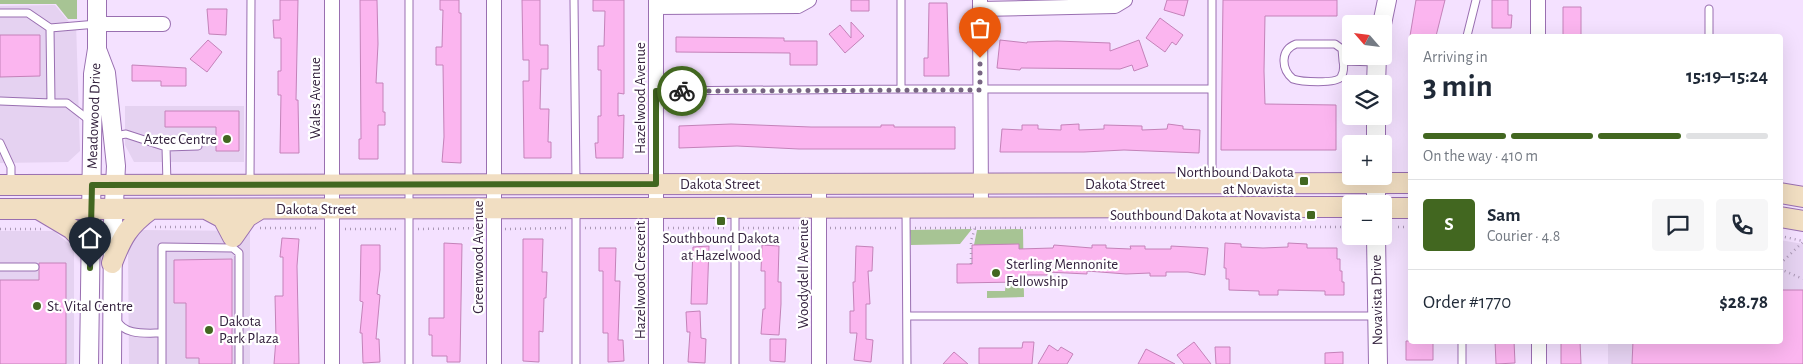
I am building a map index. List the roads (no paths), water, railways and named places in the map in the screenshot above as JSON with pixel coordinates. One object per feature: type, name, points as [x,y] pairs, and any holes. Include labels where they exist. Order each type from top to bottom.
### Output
[{"type":"main road","name":"Dakota Street","points":[[6,185],[250,184],[332,197],[410,219],[576,218],[656,204],[819,184],[1212,184],[1378,193],[1408,184]]},
{"type":"main road","name":"Dakota Street","points":[[0,209],[113,209],[151,218],[258,218],[332,197],[410,185],[576,184],[656,204],[735,218],[906,218],[980,208],[1342,208]]},
{"type":"main road","name":"Dakota Street","points":[[1378,193],[1408,207]]},
{"type":"main road","points":[[1783,194],[1803,197]]},
{"type":"main road","points":[[38,209],[72,229],[91,249]]},
{"type":"main road","points":[[233,242],[247,217],[258,218]]},
{"type":"main road","points":[[112,263],[121,240],[132,223],[151,218]]},
{"type":"main road","points":[[209,218],[223,218],[233,242]]},
{"type":"main road","points":[[1783,218],[1803,221]]},
{"type":"street","name":"Meadowood Drive","points":[[89,364],[94,126],[93,74],[97,49],[97,0]]},
{"type":"street","name":"Wales Avenue","points":[[332,0],[332,364]]},
{"type":"street","name":"Greenwood Avenue","points":[[494,0],[494,364]]},
{"type":"street","points":[[656,4],[737,3],[798,6],[809,0]]},
{"type":"street","points":[[980,208],[980,5],[1115,6],[1125,0]]},
{"type":"street","points":[[1384,15],[1387,0]]},
{"type":"street","points":[[1538,0],[1538,34]]},
{"type":"street","name":"Hazelwood Avenue","points":[[656,4],[656,204]]},
{"type":"street","points":[[97,24],[163,24]]},
{"type":"street","name":"Meadowood Drive","points":[[97,49],[106,73],[116,166],[113,209],[112,364]]},
{"type":"street","name":"Woodydell Avenue","points":[[819,184],[819,364]]},
{"type":"street","name":"Hazelwood Crescent","points":[[656,204],[656,364]]},
{"type":"street","name":"Novavista Drive","points":[[1376,245],[1378,364]]},
{"type":"street","points":[[1539,344],[1539,364]]},
{"type":"lane","points":[[250,184],[251,0]]},
{"type":"lane","points":[[409,0],[409,364]]},
{"type":"lane","points":[[574,0],[576,184]]},
{"type":"lane","points":[[901,0],[901,90]]},
{"type":"lane","points":[[1212,0],[1212,184]]},
{"type":"lane","points":[[1468,34],[1476,0]]},
{"type":"lane","points":[[1709,9],[1709,34]]},
{"type":"lane","points":[[0,13],[28,13],[50,28],[97,24]]},
{"type":"lane","points":[[50,28],[50,103]]},
{"type":"lane","points":[[1296,44],[1335,44],[1342,49],[1343,61],[1344,69],[1340,78],[1336,81],[1317,81],[1292,79],[1285,70],[1283,61],[1286,53],[1296,44]]},
{"type":"lane","points":[[656,91],[1212,89]]},
{"type":"lane","points":[[0,102],[67,103],[86,116],[94,126]]},
{"type":"lane","points":[[112,137],[126,134],[166,147],[198,146]]},
{"type":"lane","points":[[0,143],[12,167],[6,185]]},
{"type":"lane","points":[[166,147],[167,185]]},
{"type":"lane","points":[[576,218],[576,364]]},
{"type":"lane","points":[[735,218],[735,364]]},
{"type":"lane","points":[[906,218],[907,364]]},
{"type":"lane","points":[[162,364],[162,247],[233,242],[239,253],[239,364]]},
{"type":"lane","points":[[0,267],[35,267]]},
{"type":"lane","points":[[112,312],[119,325],[135,333],[162,333]]},
{"type":"lane","points":[[906,316],[1378,316]]},
{"type":"lane","points":[[1462,344],[1462,364]]},
{"type":"place","name":"Aztec Centre","points":[[227,139]]},
{"type":"place","name":"Northbound Dakota at Novavista","points":[[1304,181]]},
{"type":"place","name":"Southbound Dakota at Novavista","points":[[1311,215]]},
{"type":"place","name":"Southbound Dakota at Hazelwood","points":[[721,221]]},
{"type":"place","name":"Sterling Mennonite Fellowship","points":[[996,273]]},
{"type":"place","name":"St. Vital Centre","points":[[37,306]]},
{"type":"place","name":"Dakota Park Plaza","points":[[209,330]]}]
